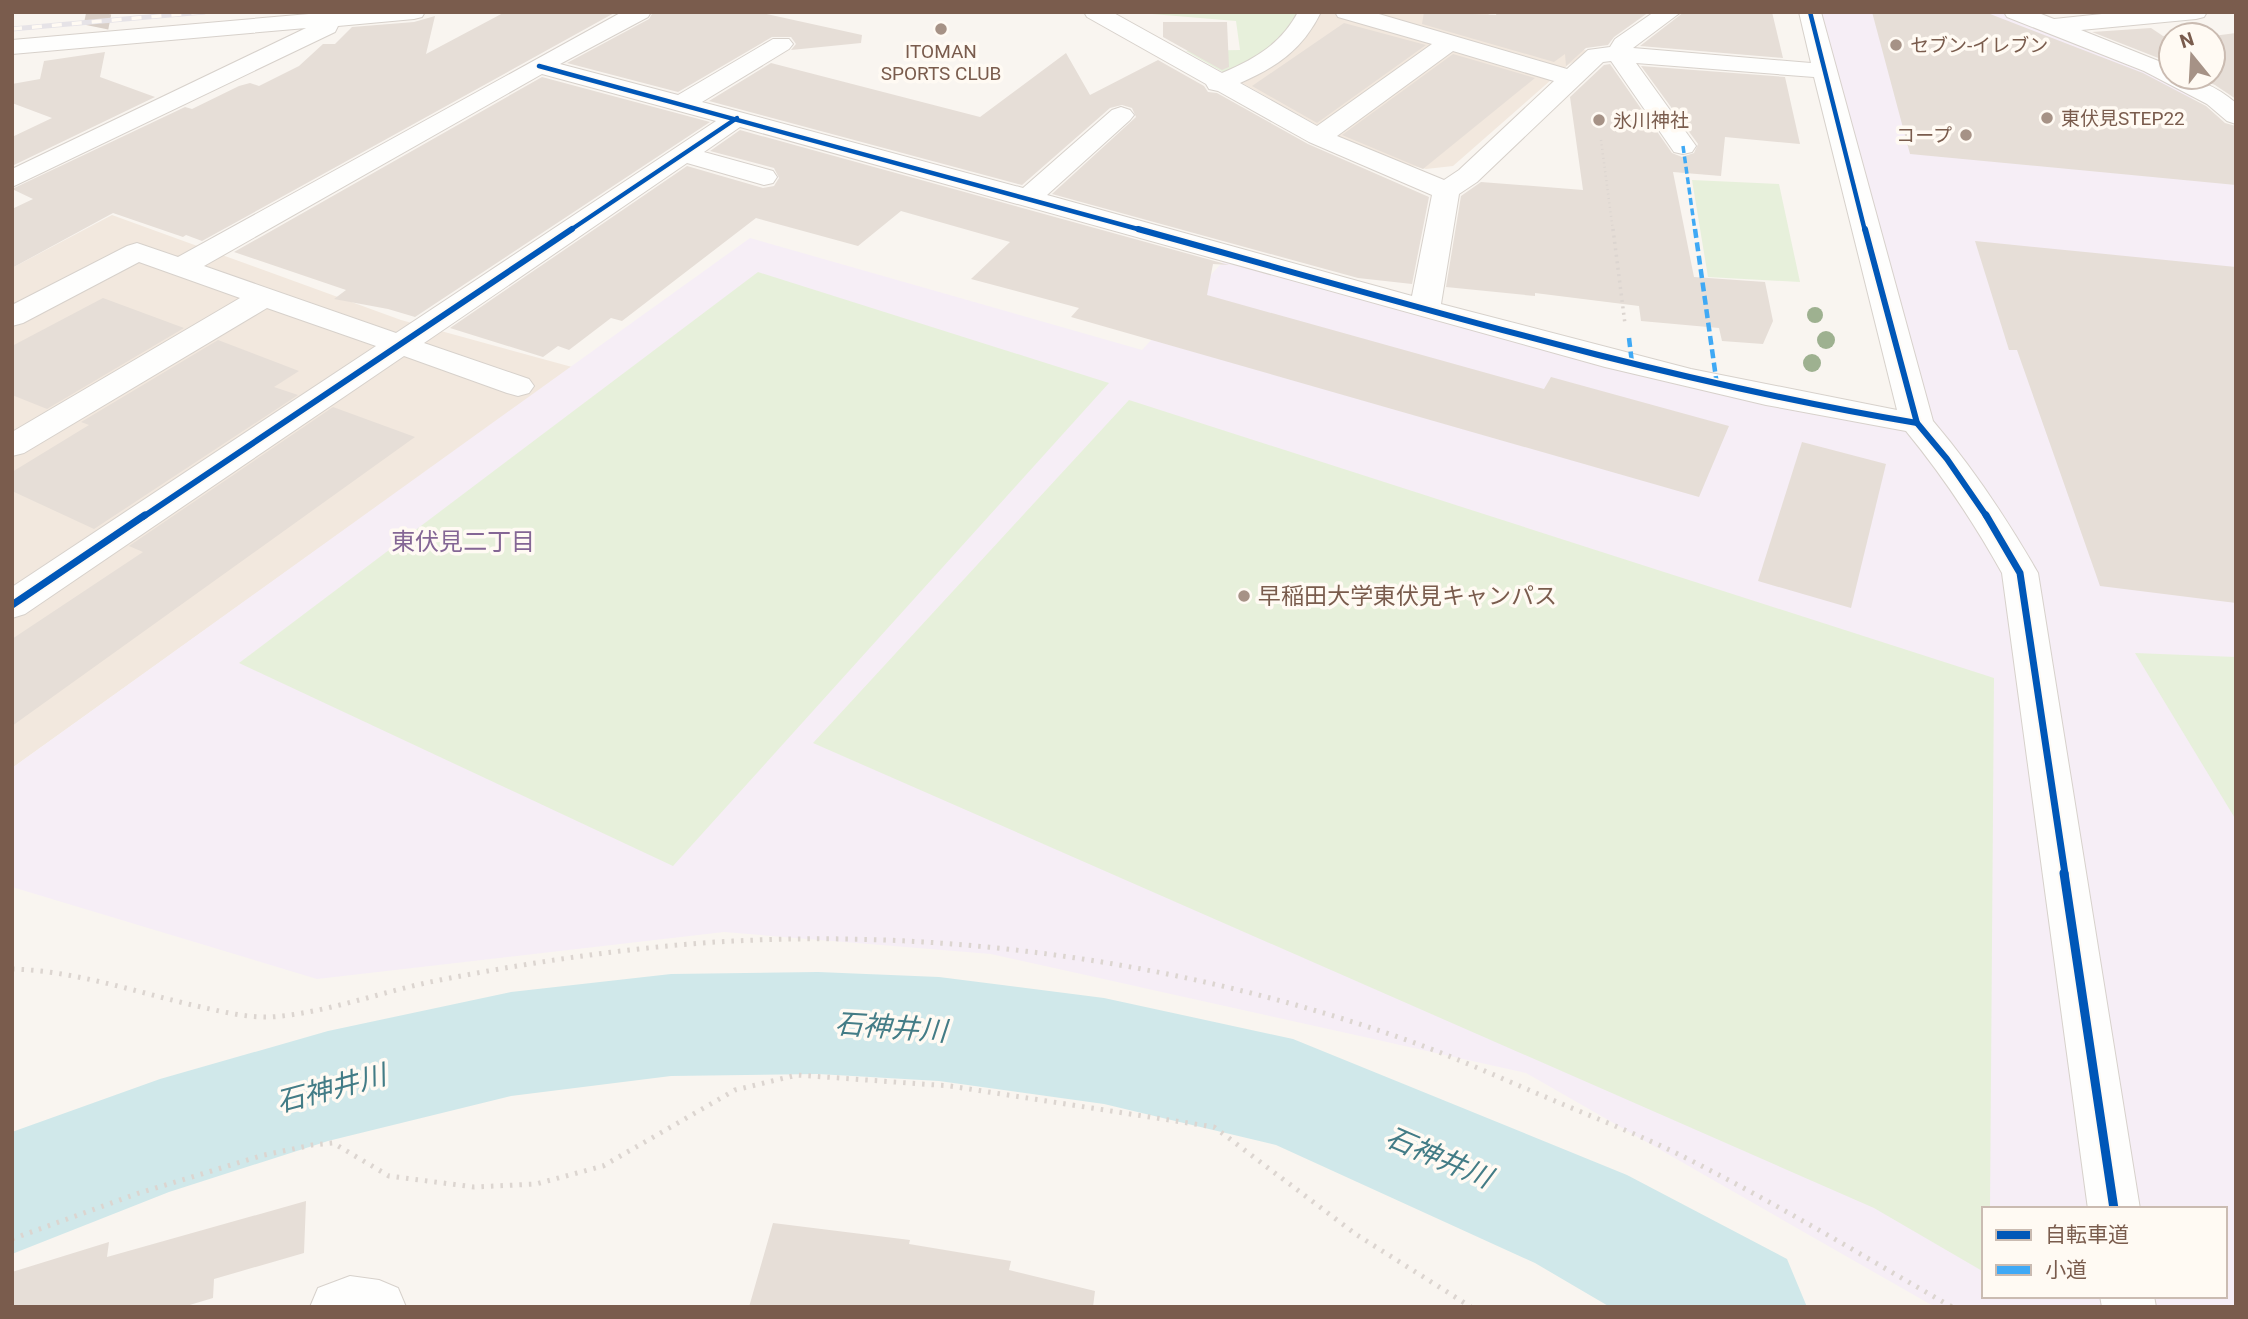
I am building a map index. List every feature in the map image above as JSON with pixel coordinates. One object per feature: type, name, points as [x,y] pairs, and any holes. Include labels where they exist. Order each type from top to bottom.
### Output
[{"type":"street","points":[[12,47],[94,33],[340,19],[414,12]]},
{"type":"street","points":[[182,266],[640,12]]},
{"type":"street","points":[[1095,12],[1218,84],[1318,137],[1446,191]]},
{"type":"street","points":[[1218,84],[1265,65],[1301,34],[1310,12]]},
{"type":"street","points":[[1346,12],[1571,78]]},
{"type":"street","points":[[1618,54],[1623,44],[1670,12]]},
{"type":"street","points":[[1810,12],[1917,423],[1947,459],[1992,524],[2020,573],[2114,1207]]},
{"type":"street","points":[[2014,12],[2157,68]]},
{"type":"street","points":[[2050,26],[2196,12]]},
{"type":"street","points":[[12,179],[319,32],[340,19]]},
{"type":"street","points":[[1318,137],[1449,43]]},
{"type":"street","points":[[682,103],[781,44]]},
{"type":"street","points":[[1618,54],[1683,146]]},
{"type":"street","points":[[1425,309],[1446,191],[1468,176],[1596,55],[1618,54],[1825,71]]},
{"type":"street","points":[[539,66],[737,118],[1425,309],[1717,385],[1844,412],[1917,423]]},
{"type":"street","points":[[2201,91],[2216,99],[2236,116]]},
{"type":"street","points":[[1028,198],[1121,115]]},
{"type":"street","points":[[12,605],[737,118]]},
{"type":"street","points":[[684,154],[764,177]]},
{"type":"street","points":[[12,317],[137,252],[518,386]]},
{"type":"street","points":[[12,446],[265,296]]},
{"type":"street","points":[[337,1307],[350,1303],[379,1307]]},
{"type":"path","points":[[1601,140],[1626,324]]},
{"type":"path","points":[[12,969],[47,968],[184,1004],[228,1013],[268,1017],[433,981],[536,963],[619,951],[734,941],[917,941],[1080,960],[1193,980],[1302,1008],[1389,1034],[1465,1063],[1673,1152],[1790,1214],[1952,1307]]},
{"type":"path","points":[[12,1240],[139,1193],[264,1155],[312,1145],[333,1143],[389,1176],[474,1187],[536,1184],[603,1166],[735,1090],[797,1075],[950,1086],[1214,1127],[1357,1235],[1471,1307]]},
{"type":"shaded area","points":[[1299,12],[1489,12],[1485,41],[1593,51],[1568,65],[1453,166],[1426,169],[1392,161],[1349,143],[1228,75]]},
{"type":"shaded area","name":"早稲田大学東伏見キャンパス","points":[[1810,12],[2014,12],[2153,66],[2157,69],[2157,91],[2184,91],[2236,134],[2236,1307],[1935,1307],[1526,1073],[991,954],[724,932],[317,979],[12,887],[12,768],[750,238],[1142,350],[1230,254],[1425,309],[1917,423]]},
{"type":"shaded area","points":[[112,215],[401,320],[572,367],[12,768],[12,268]]},
{"type":"green space","points":[[1128,12],[1299,12],[1287,34],[1271,50],[1228,75],[1186,51],[1240,50],[1236,21]]},
{"type":"green space","points":[[1692,180],[1779,184],[1800,282],[1708,277]]},
{"type":"green space","points":[[758,272],[1109,383],[673,866],[239,663]]},
{"type":"green space","points":[[1129,400],[1994,678],[1990,1207],[1982,1207],[1982,1271],[1874,1208],[813,743]]},
{"type":"green space","points":[[2135,653],[2236,657],[2236,820]]},
{"type":"building","points":[[505,12],[616,12],[202,241],[113,213],[12,268],[12,209],[33,199],[12,189],[185,107],[192,109],[239,86],[250,83],[259,86],[299,66],[323,44],[335,44],[352,27],[414,22],[435,16],[426,54]]},
{"type":"building","points":[[653,12],[758,12],[862,35],[861,43],[791,50],[796,44],[791,37],[772,37],[678,92],[567,63],[649,19]]},
{"type":"building","points":[[1424,12],[1496,15],[1497,12],[1649,12],[1614,37],[1608,45],[1586,48],[1566,66],[1565,54],[1554,62],[1422,24]]},
{"type":"building","points":[[1684,12],[1772,12],[1783,58],[1640,46]]},
{"type":"building","name":"東伏見STEP22","points":[[1872,12],[1985,12],[2143,73],[2157,80],[2157,91],[2177,91],[2206,106],[2225,123],[2236,126],[2236,185],[1910,154]]},
{"type":"building","points":[[1163,22],[1227,22],[1229,67],[1222,70],[1163,37]]},
{"type":"building","points":[[1344,23],[1426,45],[1317,123],[1252,86]]},
{"type":"building","points":[[2151,28],[2157,32],[2157,58],[2092,32]]},
{"type":"building","points":[[2236,33],[2236,99],[2224,91],[2227,91],[2227,34]]},
{"type":"building","points":[[105,52],[100,77],[155,97],[12,166],[12,137],[52,118],[12,103],[12,84],[40,79],[44,61]]},
{"type":"building","points":[[1066,53],[1090,95],[1158,60],[1204,86],[1208,92],[1217,93],[1308,144],[1429,197],[1412,284],[1358,278],[1052,194],[1136,117],[1132,108],[1122,105],[1110,108],[1022,185],[709,101],[771,63],[980,117]]},
{"type":"building","points":[[1453,54],[1535,78],[1423,169],[1342,135]]},
{"type":"building","points":[[1610,64],[1672,153],[1682,157],[1694,153],[1698,144],[1641,66],[1785,77],[1800,144],[1725,137],[1721,176],[1673,172],[1694,277],[1765,282],[1773,321],[1763,344],[1722,341],[1719,328],[1641,321],[1639,306],[1535,293],[1535,296],[1446,287],[1461,196],[1481,182],[1583,190],[1570,97],[1604,65]]},
{"type":"building","points":[[542,77],[710,122],[415,317],[334,299],[346,290],[234,252]]},
{"type":"building","points":[[740,130],[1229,265],[1213,264],[1207,295],[1544,389],[1551,377],[1729,426],[1699,497],[1071,317],[1079,308],[971,279],[1010,242],[901,211],[858,246],[756,218],[622,321],[611,318],[569,350],[558,346],[543,357],[450,328],[687,166],[763,188],[774,186],[779,178],[774,168],[710,151]]},
{"type":"building","points":[[1975,241],[2236,267],[2236,603],[2100,586],[2017,350],[2009,350]]},
{"type":"building","points":[[103,298],[184,328],[47,409],[12,395],[12,346]]},
{"type":"building","points":[[218,340],[299,371],[274,387],[298,395],[94,529],[12,491],[12,472],[89,425],[81,422]]},
{"type":"building","points":[[333,407],[415,437],[12,726],[12,639],[143,552],[129,546]]},
{"type":"building","points":[[1802,442],[1886,464],[1851,608],[1758,581]]},
{"type":"building","points":[[306,1201],[304,1253],[214,1279],[213,1298],[183,1307],[12,1307],[12,1272],[109,1242],[107,1257]]},
{"type":"building","points":[[773,1223],[910,1240],[909,1244],[1011,1261],[1009,1270],[1095,1291],[1093,1307],[749,1307]]},
{"type":"waterway","name":"石神井川","points":[[12,1193],[160,1137],[328,1086],[511,1044],[671,1025],[818,1023],[939,1029],[1104,1051],[1293,1094],[1581,1219],[1739,1307]]},
{"type":"tunnel","points":[[96,27],[99,12]]},
{"type":"railway","points":[[12,29],[204,12]]},
{"type":"marked path","points":[[1683,146],[1717,385]]},
{"type":"marked path","points":[[1629,338],[1632,363]]},
{"type":"cycle path","points":[[1810,12],[1917,423],[1947,459],[1992,524],[2020,573],[2114,1207]]},
{"type":"cycle path","points":[[539,66],[1616,360],[1766,396],[1917,423]]},
{"type":"cycle path","points":[[12,605],[737,118]]},
{"type":"place","name":"ITOMAN SPORTS CLUB","points":[[941,29]]},
{"type":"place","name":"セブン-イレブン","points":[[1896,45]]},
{"type":"place","name":"東伏見STEP22","points":[[2047,118]]},
{"type":"place","name":"氷川神社","points":[[1599,120]]},
{"type":"place","name":"コープ","points":[[1966,135]]},
{"type":"place","name":"早稲田大学東伏見キャンパス","points":[[1244,596]]},
{"type":"district","name":"東伏見二丁目","points":[[463,542]]}]
